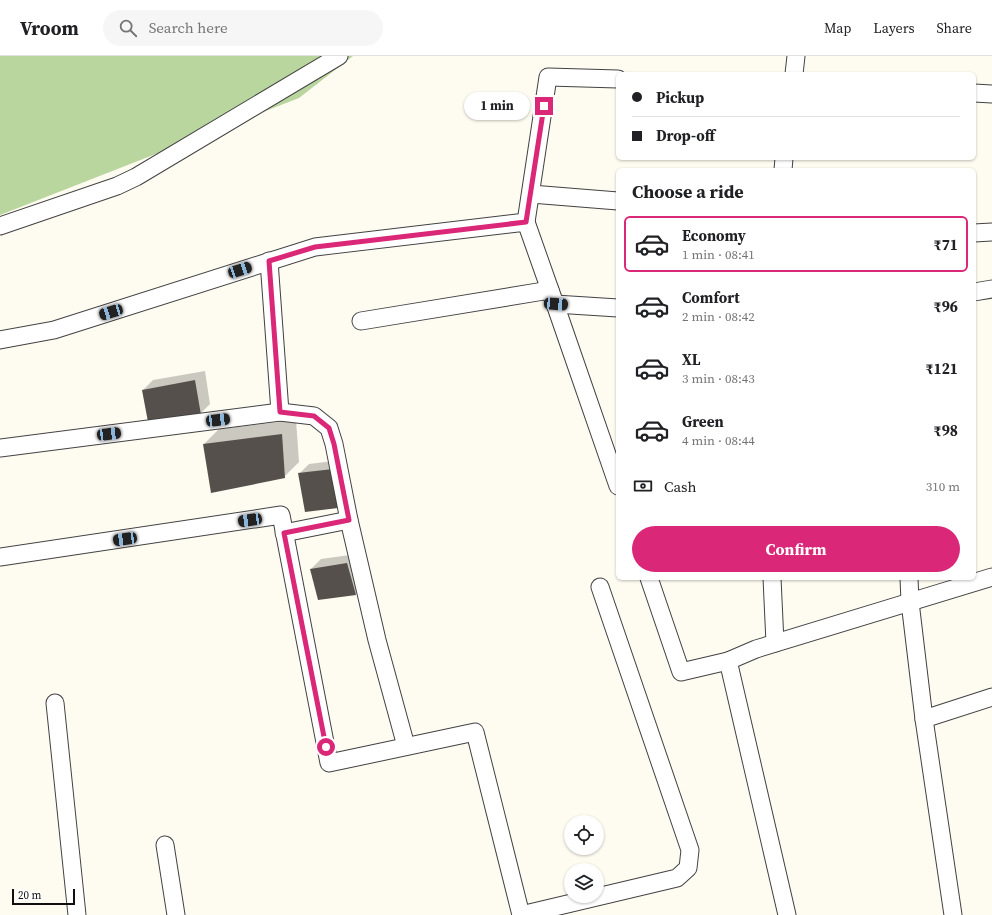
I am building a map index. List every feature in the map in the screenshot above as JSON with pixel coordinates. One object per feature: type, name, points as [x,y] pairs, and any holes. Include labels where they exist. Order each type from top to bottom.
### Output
[{"type":"street","points":[[0,226],[117,186],[136,177],[340,56]]},
{"type":"street","points":[[794,72],[796,56]]},
{"type":"street","points":[[616,79],[548,77],[526,222],[616,480]]},
{"type":"street","points":[[976,93],[992,94]]},
{"type":"street","points":[[531,194],[616,201]]},
{"type":"street","points":[[0,340],[54,330],[315,247],[526,222]]},
{"type":"street","points":[[976,233],[992,232]]},
{"type":"street","points":[[269,261],[280,412]]},
{"type":"street","points":[[976,292],[992,289]]},
{"type":"street","points":[[361,320],[553,297],[616,308]]},
{"type":"street","points":[[0,448],[280,412],[314,416],[329,428],[334,444],[349,520],[376,640],[406,746]]},
{"type":"street","points":[[0,557],[281,515],[329,763],[475,732],[521,915],[544,912],[677,878],[688,868],[690,850],[600,587]]},
{"type":"street","points":[[284,533],[349,520]]},
{"type":"street","points":[[650,580],[681,672],[728,662],[756,649],[992,577]]},
{"type":"street","points":[[772,580],[776,643]]},
{"type":"street","points":[[909,580],[910,602],[924,719],[953,915]]},
{"type":"street","points":[[728,662],[787,915]]},
{"type":"street","points":[[924,719],[992,697]]},
{"type":"street","points":[[55,703],[77,915]]},
{"type":"street","points":[[165,845],[176,915]]},
{"type":"green space","points":[[0,56],[353,56],[299,98],[0,215]]},
{"type":"building","points":[[195,380],[201,415],[148,422],[142,390]]},
{"type":"building","points":[[282,434],[285,478],[211,493],[203,444]]},
{"type":"building","points":[[333,469],[338,508],[305,512],[298,473]]},
{"type":"building","points":[[347,563],[356,595],[318,600],[310,569]]},
{"type":"route","points":[[326,747],[284,533],[349,520],[334,444],[329,428],[314,416],[280,412],[269,261],[315,247],[526,222],[544,106]]}]
